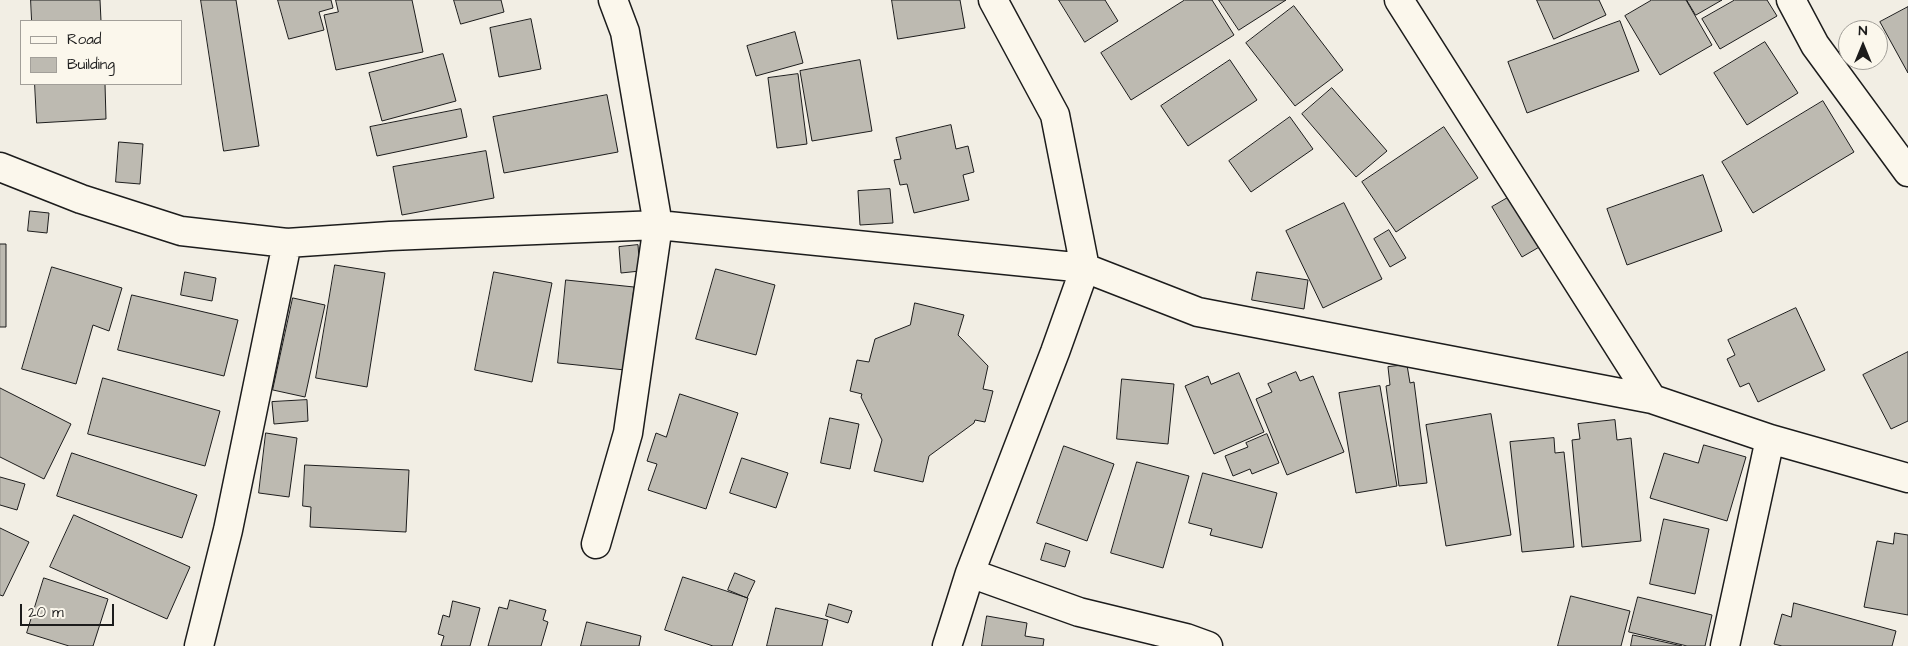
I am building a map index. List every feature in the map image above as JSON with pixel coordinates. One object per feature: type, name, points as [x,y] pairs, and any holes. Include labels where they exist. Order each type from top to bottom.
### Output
[{"type":"street","points":[[596,544],[628,434],[658,225],[626,32],[613,0]]},
{"type":"street","points":[[947,646],[970,573],[1055,352],[1085,268],[1055,116],[993,0]]},
{"type":"street","points":[[1399,0],[1652,399]]},
{"type":"street","points":[[1791,0],[1814,45],[1908,172]]},
{"type":"street","points":[[0,167],[81,199],[180,231],[287,243],[390,236],[658,225],[1085,268],[1198,312],[1652,399],[1770,439],[1908,478]]},
{"type":"street","points":[[199,646],[228,530],[287,243]]},
{"type":"street","points":[[1724,646],[1770,439]]},
{"type":"street","points":[[970,573],[1079,612],[1186,638],[1208,646]]},
{"type":"building","points":[[31,0],[100,0],[101,20],[32,20]]},
{"type":"building","points":[[201,0],[236,0],[259,146],[224,151]]},
{"type":"building","points":[[278,0],[331,0],[333,8],[319,12],[324,30],[289,39]]},
{"type":"building","points":[[336,0],[412,0],[423,52],[336,70],[324,15],[338,12]]},
{"type":"building","points":[[454,0],[501,0],[504,12],[461,24]]},
{"type":"building","points":[[892,0],[960,0],[965,28],[898,39]]},
{"type":"building","points":[[1059,0],[1105,0],[1118,21],[1085,42]]},
{"type":"building","points":[[1185,0],[1212,0],[1234,35],[1131,100],[1101,53]]},
{"type":"building","points":[[1219,0],[1286,0],[1239,30]]},
{"type":"building","points":[[1537,0],[1599,0],[1606,15],[1554,39]]},
{"type":"building","points":[[1652,0],[1686,0],[1712,45],[1660,75],[1625,16]]},
{"type":"building","points":[[1687,0],[1722,0],[1696,15]]},
{"type":"building","points":[[1735,0],[1767,0],[1777,16],[1720,49],[1702,19]]},
{"type":"building","points":[[1294,6],[1343,70],[1295,106],[1246,43]]},
{"type":"building","points":[[1908,7],[1908,73],[1888,37],[1888,20],[1884,20]]},
{"type":"building","points":[[531,19],[541,69],[499,77],[490,28]]},
{"type":"building","points":[[1620,21],[1639,71],[1527,113],[1508,62]]},
{"type":"building","points":[[795,32],[803,63],[756,76],[747,46]]},
{"type":"building","points":[[1765,42],[1798,93],[1747,125],[1714,73]]},
{"type":"building","points":[[443,54],[456,101],[382,121],[369,73]]},
{"type":"building","points":[[860,60],[872,131],[812,141],[800,71]]},
{"type":"building","points":[[1230,60],[1257,100],[1188,146],[1161,106]]},
{"type":"building","points":[[798,74],[807,144],[777,148],[768,78]]},
{"type":"building","points":[[35,85],[105,85],[106,119],[37,123]]},
{"type":"building","points":[[1332,88],[1387,151],[1356,177],[1302,114]]},
{"type":"building","points":[[607,95],[618,152],[504,173],[493,117]]},
{"type":"building","points":[[1823,101],[1854,152],[1753,213],[1722,162]]},
{"type":"building","points":[[461,109],[467,137],[377,156],[370,127]]},
{"type":"building","points":[[1290,117],[1313,149],[1251,192],[1229,161]]},
{"type":"building","points":[[951,125],[956,149],[968,146],[974,172],[963,175],[969,200],[914,213],[907,184],[900,185],[894,160],[901,159],[896,138]]},
{"type":"building","points":[[1444,127],[1478,178],[1396,232],[1362,182]]},
{"type":"building","points":[[119,142],[143,144],[140,184],[116,182]]},
{"type":"building","points":[[486,151],[494,198],[402,215],[393,167]]},
{"type":"building","points":[[1703,175],[1722,231],[1627,265],[1607,209]]},
{"type":"building","points":[[890,189],[893,223],[860,225],[858,191]]},
{"type":"building","points":[[1511,196],[1541,246],[1522,257],[1492,207]]},
{"type":"building","points":[[1344,203],[1382,279],[1323,308],[1286,231]]},
{"type":"building","points":[[30,211],[49,213],[47,233],[28,231]]},
{"type":"building","points":[[1389,230],[1406,258],[1390,267],[1374,239]]},
{"type":"building","points":[[0,244],[6,244],[6,327],[0,327]]},
{"type":"building","points":[[638,245],[640,271],[621,273],[619,247]]},
{"type":"building","points":[[335,265],[385,273],[367,387],[316,378]]},
{"type":"building","points":[[52,267],[122,288],[109,331],[93,325],[76,384],[22,369]]},
{"type":"building","points":[[716,269],[775,285],[756,355],[696,339]]},
{"type":"building","points":[[185,272],[216,278],[212,301],[181,295]]},
{"type":"building","points":[[494,272],[552,283],[532,382],[475,370]]},
{"type":"building","points":[[1257,272],[1308,280],[1304,309],[1252,300]]},
{"type":"building","points":[[566,280],[634,287],[625,370],[558,363]]},
{"type":"building","points":[[132,295],[238,320],[224,376],[118,350]]},
{"type":"building","points":[[293,298],[325,305],[305,397],[273,390]]},
{"type":"building","points":[[915,303],[964,315],[958,335],[988,366],[983,389],[993,391],[985,422],[975,420],[974,423],[929,456],[923,482],[874,471],[882,440],[861,397],[862,394],[850,391],[857,360],[869,362],[875,339],[910,325]]},
{"type":"building","points":[[1796,308],[1825,370],[1758,402],[1749,383],[1740,387],[1727,359],[1735,355],[1728,340]]},
{"type":"building","points":[[1908,352],[1908,421],[1891,429],[1863,375]]},
{"type":"building","points":[[1407,365],[1410,383],[1414,382],[1427,483],[1399,486],[1386,386],[1390,385],[1388,367]]},
{"type":"building","points":[[1296,372],[1300,381],[1313,376],[1344,452],[1287,475],[1256,399],[1272,392],[1268,384]]},
{"type":"building","points":[[1239,373],[1264,432],[1214,454],[1185,386],[1208,376],[1211,384]]},
{"type":"building","points":[[103,378],[220,411],[205,466],[88,434]]},
{"type":"building","points":[[1122,379],[1174,384],[1168,444],[1117,439]]},
{"type":"building","points":[[1380,386],[1397,486],[1356,493],[1339,393]]},
{"type":"building","points":[[0,388],[71,424],[44,479],[0,457]]},
{"type":"building","points":[[680,394],[738,413],[706,509],[648,490],[657,464],[647,461],[656,433],[666,437]]},
{"type":"building","points":[[307,400],[308,421],[274,424],[272,402]]},
{"type":"building","points":[[1491,414],[1511,535],[1446,546],[1426,425]]},
{"type":"building","points":[[830,418],[859,424],[850,469],[821,463]]},
{"type":"building","points":[[1615,420],[1617,440],[1631,438],[1641,541],[1582,547],[1572,440],[1580,439],[1578,424]]},
{"type":"building","points":[[266,433],[297,438],[289,497],[259,493]]},
{"type":"building","points":[[1267,434],[1279,463],[1252,474],[1250,469],[1233,476],[1225,456],[1248,447],[1246,443]]},
{"type":"building","points":[[1554,438],[1555,453],[1564,452],[1574,547],[1522,552],[1510,442]]},
{"type":"building","points":[[1704,445],[1746,457],[1727,521],[1650,498],[1664,453],[1698,463]]},
{"type":"building","points":[[1064,446],[1114,464],[1087,541],[1037,523]]},
{"type":"building","points":[[72,453],[197,495],[182,538],[57,496]]},
{"type":"building","points":[[742,458],[788,473],[776,508],[730,493]]},
{"type":"building","points":[[1137,462],[1189,476],[1163,568],[1111,553]]},
{"type":"building","points":[[305,465],[409,470],[406,532],[310,527],[311,507],[303,506]]},
{"type":"building","points":[[1203,473],[1277,493],[1262,548],[1210,535],[1212,529],[1189,523]]},
{"type":"building","points":[[0,477],[25,484],[17,510],[0,505]]},
{"type":"building","points":[[74,515],[190,567],[167,619],[50,567]]},
{"type":"building","points":[[1664,519],[1709,529],[1695,594],[1650,584]]},
{"type":"building","points":[[0,528],[29,542],[3,596],[0,595]]},
{"type":"building","points":[[1895,533],[1908,535],[1908,615],[1864,607],[1877,541],[1893,544]]},
{"type":"building","points":[[1046,543],[1070,551],[1065,567],[1041,560]]},
{"type":"building","points":[[735,573],[755,581],[747,598],[728,590]]},
{"type":"building","points":[[683,577],[748,598],[732,646],[713,646],[665,630]]},
{"type":"building","points":[[44,578],[108,599],[93,646],[69,646],[27,633]]},
{"type":"building","points":[[1571,596],[1630,611],[1621,646],[1558,646]]},
{"type":"building","points":[[1638,597],[1712,615],[1705,646],[1687,646],[1629,632]]},
{"type":"building","points":[[510,600],[546,610],[543,620],[548,622],[541,646],[488,646],[499,607],[507,609]]},
{"type":"building","points":[[453,601],[480,608],[470,646],[441,646],[444,636],[438,634],[443,615],[449,617]]},
{"type":"building","points":[[1794,603],[1896,631],[1892,646],[1782,646],[1774,644],[1782,614],[1791,617]]},
{"type":"building","points":[[829,604],[852,611],[848,623],[826,616]]},
{"type":"building","points":[[776,608],[828,620],[822,646],[767,646]]},
{"type":"building","points":[[987,616],[1027,623],[1025,636],[1044,639],[1043,646],[982,646]]},
{"type":"building","points":[[587,622],[641,636],[639,646],[581,646]]},
{"type":"building","points":[[1633,635],[1682,646],[1631,646]]}]
